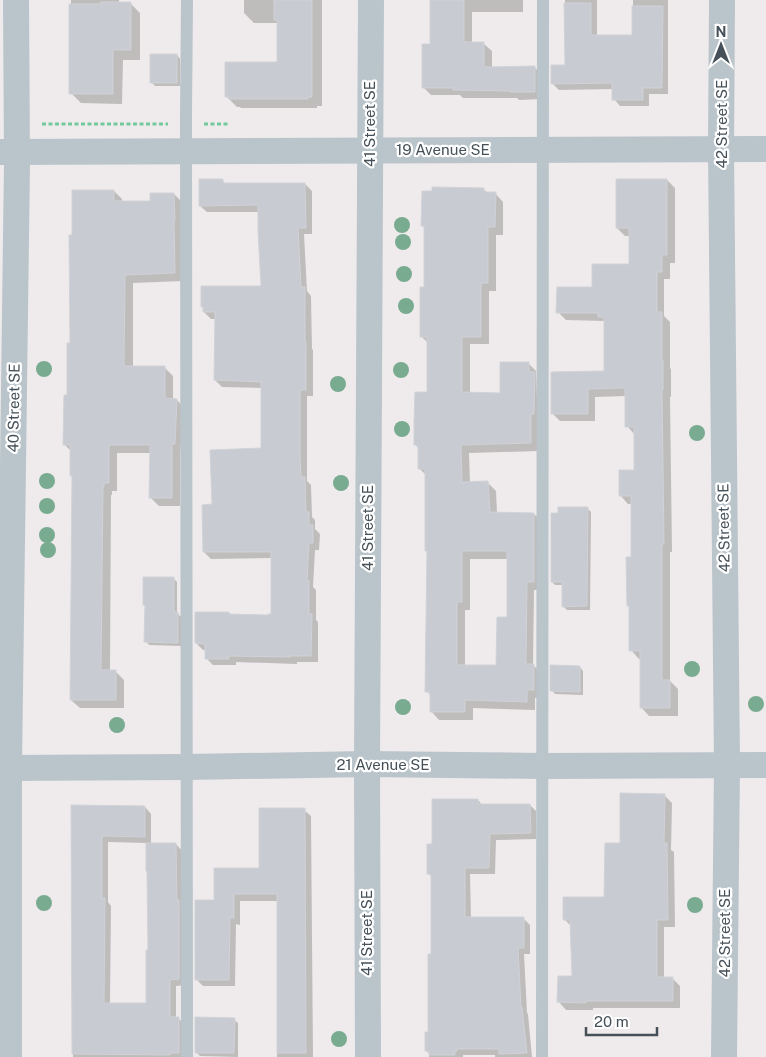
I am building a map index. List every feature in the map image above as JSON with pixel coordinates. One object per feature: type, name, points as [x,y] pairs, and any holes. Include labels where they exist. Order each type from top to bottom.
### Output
[{"type":"street","name":"40 Street SE","points":[[9,1057],[5,768],[8,152],[16,0]]},
{"type":"street","name":"41 Street SE","points":[[368,1057],[367,764],[370,0]]},
{"type":"street","name":"42 Street SE","points":[[722,0],[721,149],[726,765],[724,1057]]},
{"type":"street","name":"19 Avenue SE","points":[[8,152],[766,149]]},
{"type":"street","name":"21 Avenue SE","points":[[5,768],[367,764],[543,766],[766,765]]},
{"type":"lane","points":[[187,1057],[186,152],[188,0]]},
{"type":"lane","points":[[542,1057],[543,0]]},
{"type":"building","points":[[274,0],[312,0],[312,97],[308,97],[308,99],[230,99],[230,97],[225,97],[225,62],[277,62],[277,20],[274,20]]},
{"type":"building","points":[[430,0],[464,0],[464,42],[484,42],[484,67],[535,66],[535,92],[422,88],[422,44],[430,44]]},
{"type":"building","points":[[101,2],[131,2],[131,50],[113,50],[113,94],[69,94],[69,4],[101,4]]},
{"type":"building","points":[[564,3],[591,3],[591,35],[632,35],[632,6],[663,6],[662,88],[643,88],[643,100],[612,100],[612,83],[551,84],[551,65],[565,65]]},
{"type":"building","points":[[150,54],[177,54],[177,83],[150,83]]},
{"type":"building","points":[[199,179],[223,179],[223,183],[305,183],[306,228],[298,228],[301,287],[305,287],[306,342],[306,390],[300,390],[300,454],[301,477],[305,477],[306,512],[309,512],[309,525],[313,525],[313,543],[309,543],[307,581],[309,581],[309,614],[312,614],[311,656],[229,656],[229,659],[205,659],[205,644],[195,643],[195,612],[271,614],[271,552],[203,552],[202,505],[212,504],[210,450],[261,448],[261,382],[214,380],[215,312],[203,312],[203,307],[201,307],[201,286],[261,286],[258,205],[199,206]]},
{"type":"building","points":[[616,179],[667,179],[667,255],[662,255],[662,272],[657,272],[657,312],[662,312],[663,360],[664,544],[662,544],[662,680],[670,680],[670,708],[640,708],[640,651],[629,651],[626,557],[631,557],[631,496],[619,496],[619,470],[634,470],[634,427],[625,427],[625,388],[588,389],[588,414],[551,414],[551,372],[604,371],[604,317],[598,317],[598,313],[556,313],[557,287],[592,287],[592,264],[629,264],[629,228],[616,228]]},
{"type":"building","points":[[432,187],[484,188],[484,192],[496,192],[495,227],[488,227],[488,283],[481,283],[481,337],[462,337],[462,392],[500,393],[500,362],[529,362],[529,372],[535,372],[534,414],[531,414],[531,443],[461,445],[462,482],[488,481],[490,512],[534,513],[534,582],[527,582],[526,664],[534,664],[534,690],[527,690],[527,702],[465,700],[465,712],[430,712],[430,692],[425,692],[427,551],[425,551],[425,469],[418,469],[418,445],[414,445],[414,421],[415,392],[427,392],[427,337],[420,337],[420,287],[424,287],[424,226],[421,226],[422,191],[432,191]],"holes":[[[462,551],[507,551],[507,617],[497,617],[496,665],[457,665],[457,602],[462,602]]]},
{"type":"building","points":[[72,190],[114,190],[114,201],[150,201],[150,193],[174,193],[175,273],[125,275],[124,366],[165,366],[165,398],[177,399],[175,444],[172,444],[172,498],[149,498],[150,445],[109,445],[109,483],[104,483],[103,487],[101,670],[116,670],[116,700],[70,700],[72,476],[70,476],[70,445],[63,445],[64,395],[67,395],[67,343],[70,343],[69,235],[72,235]]},
{"type":"building","points":[[558,507],[588,507],[587,606],[562,607],[562,582],[551,582],[551,513],[558,513]]},
{"type":"building","points":[[143,577],[174,577],[174,612],[178,612],[178,643],[144,642],[145,605],[143,605]]},
{"type":"building","points":[[550,665],[580,666],[580,692],[550,691]]},
{"type":"building","points":[[620,793],[665,794],[664,843],[667,843],[668,920],[657,920],[657,977],[673,977],[673,1001],[557,1002],[558,976],[572,976],[570,920],[563,920],[563,897],[604,897],[605,843],[620,843]]},
{"type":"building","points":[[432,799],[478,799],[478,804],[530,804],[531,833],[490,834],[489,868],[465,868],[465,917],[524,917],[524,948],[518,948],[521,1007],[527,1053],[499,1054],[499,1049],[457,1049],[455,1055],[429,1055],[429,1051],[425,1051],[425,1032],[428,1032],[428,954],[431,954],[431,874],[427,874],[427,844],[432,844]]},
{"type":"building","points":[[71,805],[145,806],[145,837],[102,836],[102,898],[105,898],[104,1003],[146,1003],[146,950],[148,950],[146,843],[176,843],[177,900],[179,900],[179,979],[170,980],[170,1017],[179,1017],[179,1053],[170,1053],[170,1055],[72,1054]]},
{"type":"building","points":[[259,808],[305,808],[306,1053],[277,1053],[277,894],[234,894],[234,918],[230,918],[229,980],[195,980],[195,900],[214,900],[214,868],[259,868]]},
{"type":"building","points":[[195,1017],[235,1018],[234,1053],[195,1053]]}]
